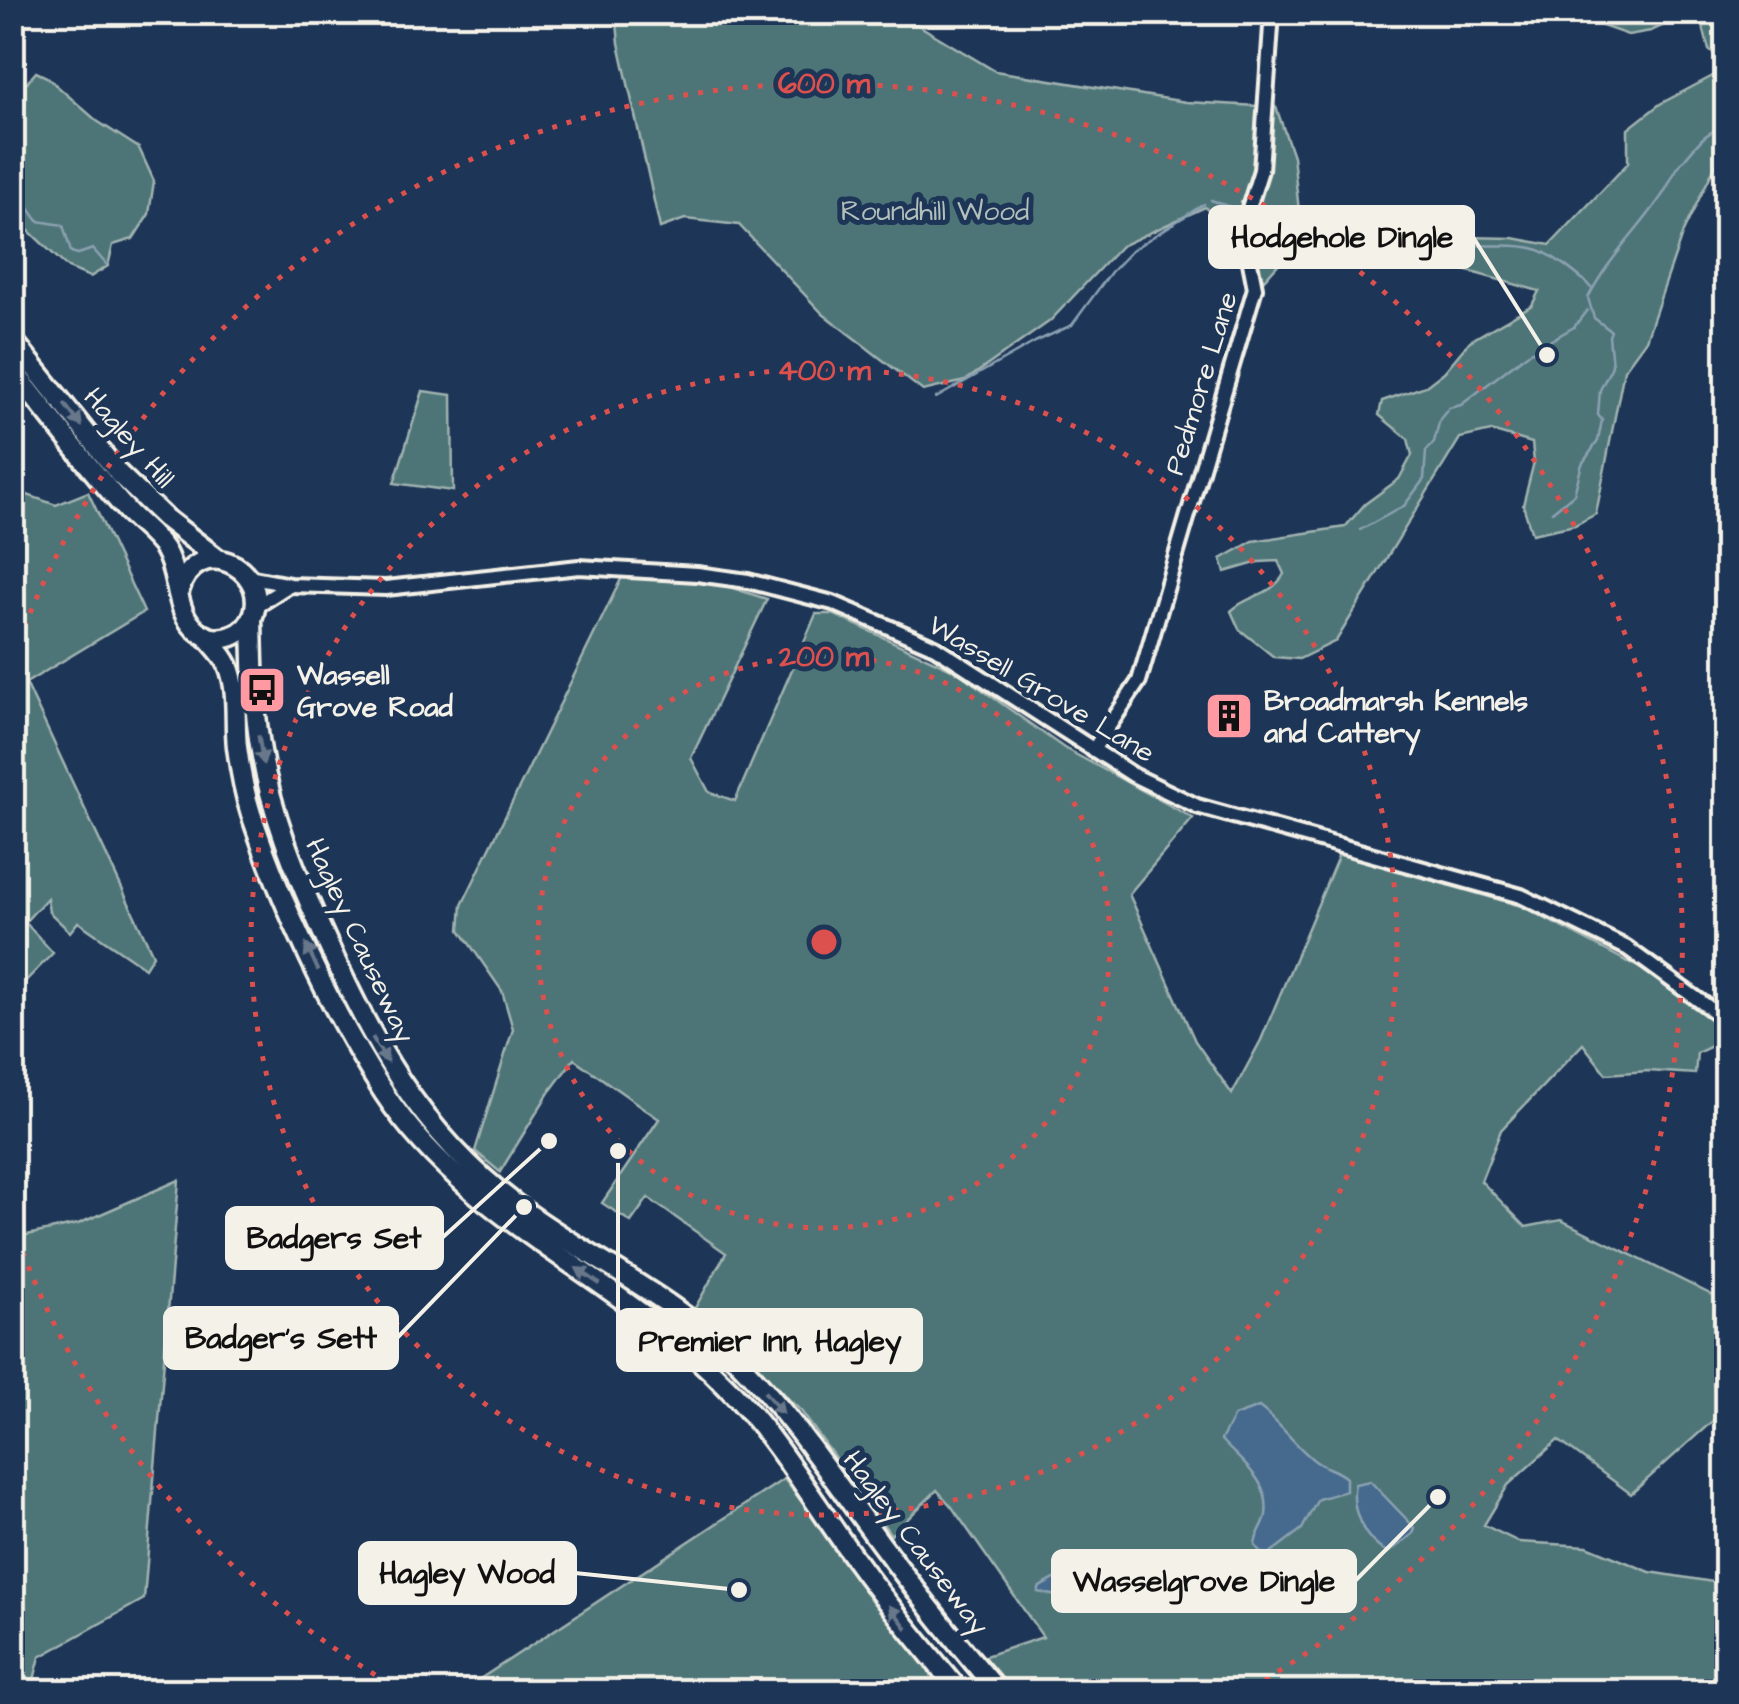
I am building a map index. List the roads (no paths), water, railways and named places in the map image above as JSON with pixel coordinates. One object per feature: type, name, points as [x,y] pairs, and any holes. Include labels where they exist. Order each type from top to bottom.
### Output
[{"type":"highway","name":"Hagley Hill","points":[[12,338],[118,474],[165,518],[218,559]]},
{"type":"highway","name":"Hagley Hill","points":[[12,368],[128,512],[162,546],[179,591]]},
{"type":"highway","points":[[218,559],[233,564],[248,577],[254,612],[248,626],[223,639],[205,636],[185,616],[179,591],[193,565],[218,559]]},
{"type":"highway","name":"Hagley Causeway","points":[[254,612],[253,682],[259,743],[275,815],[359,1012],[399,1081],[444,1142],[470,1167],[562,1236],[693,1321],[736,1360],[796,1428],[928,1606],[999,1692]]},
{"type":"highway","name":"Hagley Causeway","points":[[205,636],[227,663],[232,679],[244,790],[272,866],[351,1036],[406,1124],[459,1181],[506,1220],[623,1300],[726,1386],[803,1483],[902,1623],[960,1692]]},
{"type":"street","name":"Pedmore Lane","points":[[1093,750],[1139,680],[1256,288],[1243,227],[1261,170],[1272,12]]},
{"type":"street","name":"Wassell Grove Lane","points":[[248,577],[290,585],[386,588],[579,567],[697,574],[833,603],[936,648],[1133,776],[1197,806],[1521,896],[1627,948],[1726,1020]]},
{"type":"street","points":[[254,612],[290,585]]},
{"type":"water","points":[[1259,1407],[1311,1458],[1346,1478],[1346,1491],[1318,1499],[1302,1529],[1269,1554],[1261,1553],[1255,1545],[1266,1515],[1264,1492],[1253,1473],[1221,1440],[1234,1416]]},
{"type":"water","points":[[1370,1481],[1415,1528],[1413,1534],[1388,1553],[1372,1541],[1357,1514],[1355,1484]]},
{"type":"water","points":[[1077,1567],[1088,1573],[1093,1593],[1084,1602],[1038,1592],[1040,1587]]},
{"type":"waterway","points":[[1552,512],[1574,494],[1582,464],[1598,441],[1602,420],[1598,415],[1600,390],[1612,366],[1611,331],[1594,318],[1588,298],[1679,166],[1702,139],[1726,120]]},
{"type":"waterway","points":[[12,192],[18,193],[38,221],[63,225],[71,252],[93,249],[106,264]]},
{"type":"waterway","points":[[1211,200],[1242,211]]},
{"type":"waterway","points":[[936,398],[1072,325],[1132,250],[1204,204]]},
{"type":"waterway","points":[[1254,219],[1278,225],[1286,213],[1475,245],[1528,247],[1557,260],[1591,288]]},
{"type":"waterway","points":[[1360,530],[1404,506],[1424,479],[1426,451],[1449,408],[1461,405],[1527,354],[1574,327],[1587,310]]},
{"type":"waterway","points":[[1097,1577],[1104,1574]]},
{"type":"place","name":"Hodgehole Dingle","points":[[1547,355]]},
{"type":"place","name":"Wassell Grove Road","points":[[262,690]]},
{"type":"place","name":"Broadmarsh Kennels and Cattery","points":[[1229,716]]},
{"type":"place","name":"Badgers Set","points":[[549,1141]]},
{"type":"place","name":"Premier Inn, Hagley","points":[[618,1151]]},
{"type":"place","name":"Badger's Sett","points":[[524,1207]]},
{"type":"place","name":"Wasselgrove Dingle","points":[[1438,1497]]},
{"type":"place","name":"Hagley Wood","points":[[739,1590]]},
{"type":"park label","name":"Roundhill Wood","points":[[935,210]]}]
